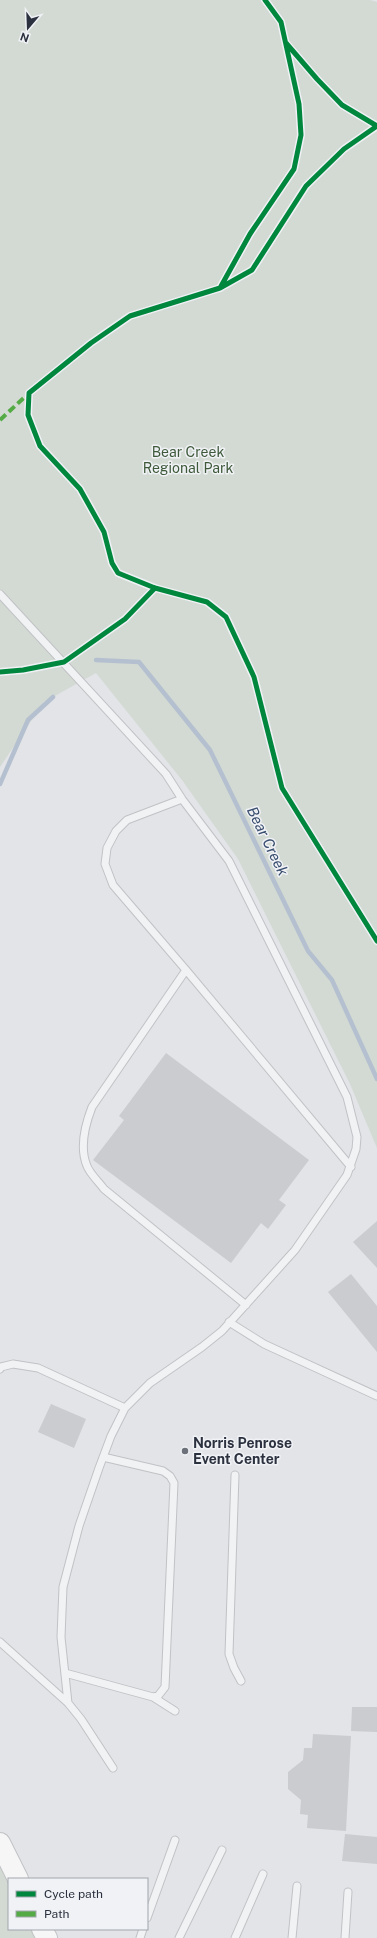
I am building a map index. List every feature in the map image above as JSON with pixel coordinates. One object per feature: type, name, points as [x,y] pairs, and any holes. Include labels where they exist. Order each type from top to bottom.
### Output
[{"type":"street","points":[[0,1843],[18,1878]]},
{"type":"lane","points":[[0,594],[166,774],[182,800],[229,860],[347,1097],[357,1137],[356,1149],[347,1175],[295,1250],[246,1305],[202,1347],[150,1383],[126,1408],[111,1436],[79,1526],[63,1587],[61,1637],[68,1703]]},
{"type":"lane","points":[[182,800],[127,820],[116,831],[107,848],[105,864],[113,885],[351,1167]]},
{"type":"lane","points":[[186,970],[92,1107],[86,1123],[83,1150],[87,1167],[104,1189],[246,1305]]},
{"type":"lane","points":[[229,1322],[264,1344],[377,1396]]},
{"type":"lane","points":[[0,1368],[13,1364],[38,1368],[126,1408]]},
{"type":"lane","points":[[103,1457],[163,1471],[170,1476],[174,1483],[165,1687],[158,1696],[153,1697]]},
{"type":"lane","points":[[235,1475],[229,1654],[241,1681]]},
{"type":"lane","points":[[0,1642],[68,1703],[82,1719],[114,1768]]},
{"type":"lane","points":[[64,1673],[153,1697],[175,1712]]},
{"type":"lane","points":[[148,1915],[175,1840]]},
{"type":"lane","points":[[179,1938],[222,1850]]},
{"type":"lane","points":[[235,1938],[263,1874]]},
{"type":"lane","points":[[292,1938],[298,1886]]},
{"type":"lane","points":[[345,1938],[348,1892]]},
{"type":"green space","name":"Bear Creek Regional Park","points":[[0,0],[370,0],[377,2],[377,1148],[350,1084],[238,859],[182,780],[96,673],[44,702],[0,767]]},
{"type":"green space","points":[[0,1843],[9,1878],[8,1930],[43,1930],[47,1938],[0,1938]]},
{"type":"building","points":[[166,1053],[309,1160],[279,1200],[286,1205],[268,1229],[261,1223],[231,1263],[93,1160],[124,1120],[119,1116]]},
{"type":"building","points":[[377,1221],[377,1268],[353,1242]]},
{"type":"building","points":[[351,1274],[377,1306],[377,1352],[328,1292]]},
{"type":"building","points":[[51,1404],[86,1419],[74,1448],[38,1432]]},
{"type":"building","points":[[352,1707],[377,1707],[377,1732],[351,1731]]},
{"type":"building","points":[[313,1734],[351,1736],[346,1831],[307,1828],[308,1815],[300,1814],[301,1800],[288,1789],[288,1772],[303,1760],[304,1748],[312,1748]]},
{"type":"building","points":[[345,1834],[377,1837],[377,1864],[342,1861]]},
{"type":"waterway","name":"Bear Creek","points":[[96,660],[139,662],[210,750],[308,951],[332,980],[377,1079]]},
{"type":"waterway","name":"Bear Creek","points":[[0,784],[28,720],[53,697]]},
{"type":"marked path","points":[[0,420],[29,393]]},
{"type":"cycle path","points":[[220,288],[250,234],[294,169],[301,135],[299,104],[281,22],[265,0]]},
{"type":"cycle path","points":[[286,43],[342,105],[377,126]]},
{"type":"cycle path","points":[[377,126],[344,149],[306,186],[252,270],[220,288],[130,316],[91,343],[29,393],[28,415],[40,446],[80,489],[104,532],[112,563],[118,573],[155,588],[207,602],[226,617],[254,677],[282,788],[377,941]]},
{"type":"cycle path","points":[[0,672],[23,670],[64,662],[125,619],[155,588]]},
{"type":"place","name":"Norris Penrose Event Center","points":[[185,1451]]}]
